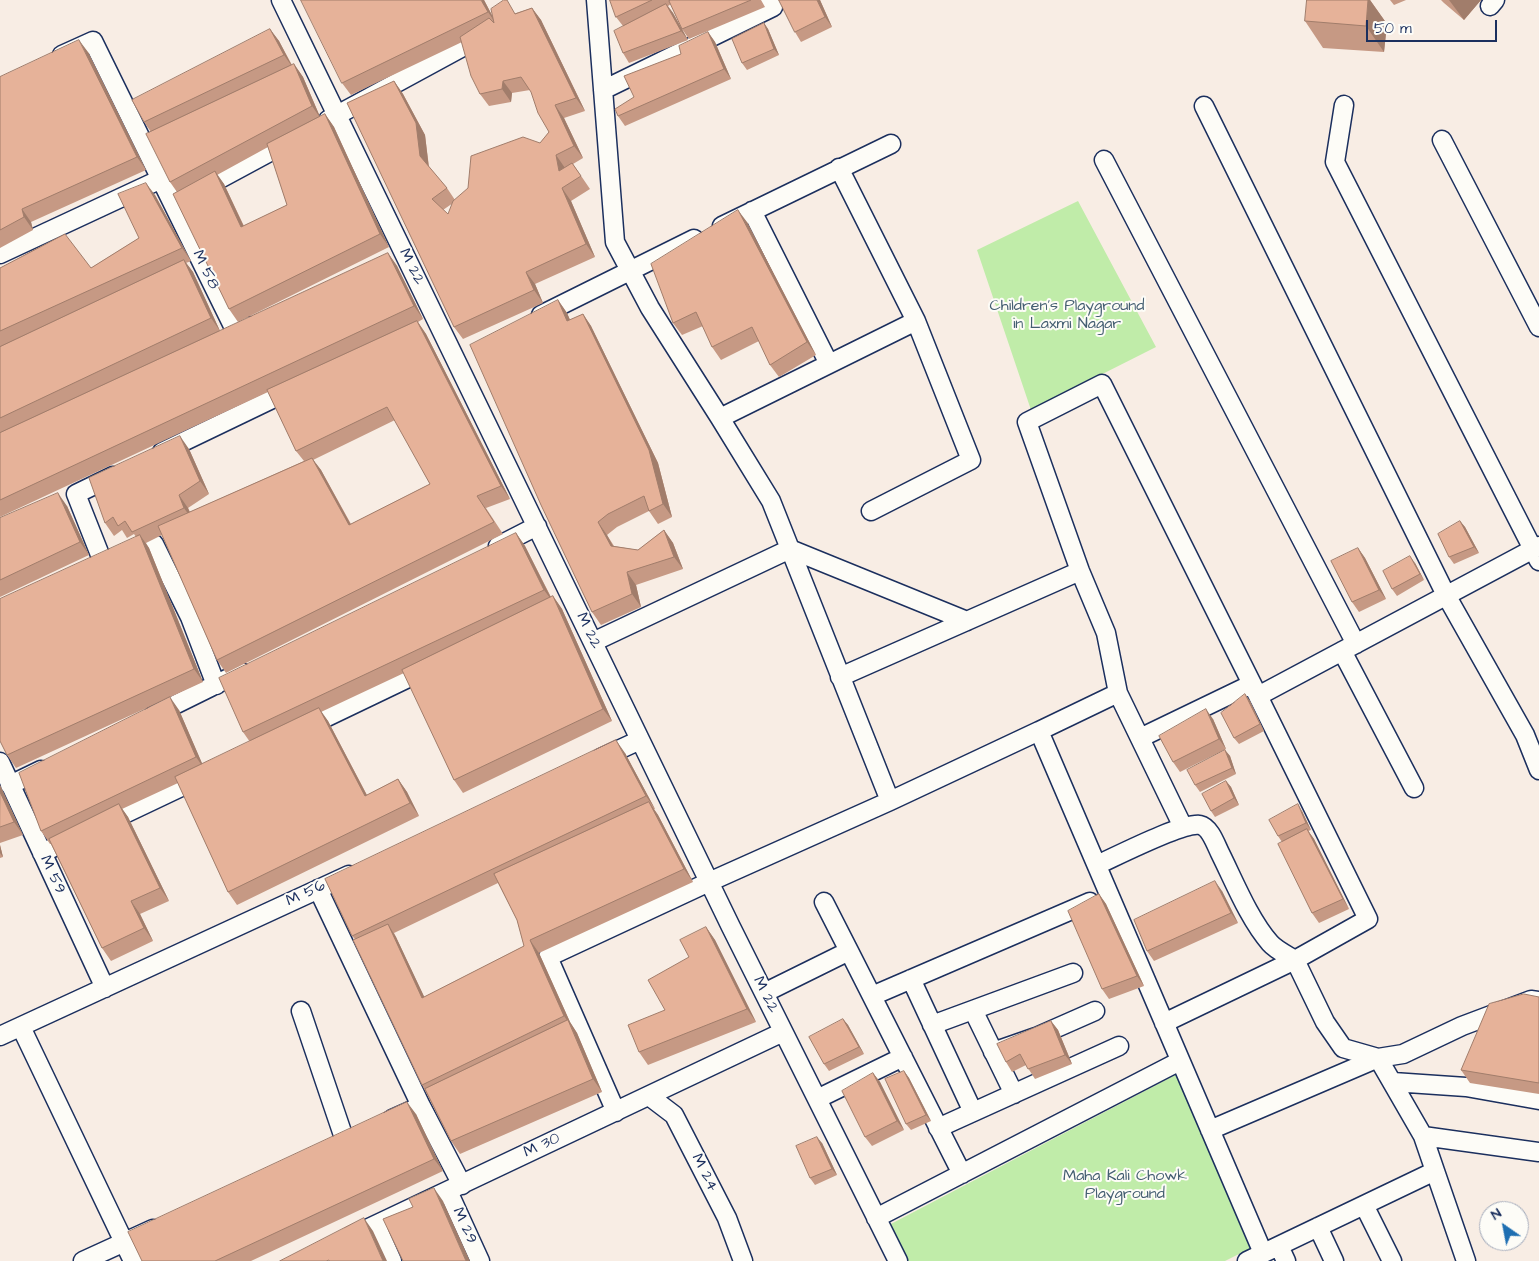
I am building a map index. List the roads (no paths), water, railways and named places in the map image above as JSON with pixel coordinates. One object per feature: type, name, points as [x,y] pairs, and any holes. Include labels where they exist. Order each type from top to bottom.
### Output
[{"type":"street","name":"M 22","points":[[281,0],[709,882],[898,1261]]},
{"type":"street","points":[[596,0],[615,242],[650,308],[770,501],[890,802]]},
{"type":"street","points":[[603,90],[773,7],[769,0]]},
{"type":"street","name":"M 58","points":[[50,60],[93,41],[236,332]]},
{"type":"street","points":[[173,204],[468,44]]},
{"type":"street","points":[[294,72],[312,64]]},
{"type":"street","points":[[1140,738],[1255,690],[1349,647],[1446,595],[1537,552],[1336,162],[1344,105]]},
{"type":"street","points":[[1204,106],[1446,595],[1525,735],[1539,770]]},
{"type":"street","points":[[143,144],[161,135]]},
{"type":"street","points":[[1442,140],[1539,327]]},
{"type":"street","points":[[524,324],[567,301],[891,144]]},
{"type":"street","points":[[1104,160],[1349,647],[1414,788]]},
{"type":"street","points":[[839,168],[916,321],[971,460],[871,511]]},
{"type":"street","points":[[0,254],[161,178]]},
{"type":"street","points":[[752,211],[829,364]]},
{"type":"street","points":[[386,261],[404,252]]},
{"type":"street","points":[[184,271],[202,262]]},
{"type":"street","points":[[420,328],[437,319]]},
{"type":"street","points":[[218,341],[263,320]]},
{"type":"street","points":[[720,418],[916,321]]},
{"type":"street","points":[[457,360],[474,351]]},
{"type":"street","points":[[147,460],[305,383]]},
{"type":"street","points":[[1164,1023],[1295,960],[1368,919],[1102,384],[1027,422],[1080,571],[1106,633],[1118,693],[1183,826]]},
{"type":"street","points":[[59,501],[129,468]]},
{"type":"street","points":[[76,494],[104,566],[78,577]]},
{"type":"street","points":[[487,551],[537,526]]},
{"type":"street","points":[[154,544],[190,617],[216,684]]},
{"type":"street","points":[[593,642],[790,549],[966,621]]},
{"type":"street","points":[[840,677],[1080,571]]},
{"type":"street","points":[[554,608],[572,599]]},
{"type":"street","points":[[293,733],[446,660]]},
{"type":"street","points":[[135,724],[259,663]]},
{"type":"street","points":[[616,1112],[548,957],[709,882],[890,802],[1118,693]]},
{"type":"street","points":[[1039,731],[1210,1130],[1255,1257],[1282,1253],[1318,1227],[1435,1171]]},
{"type":"street","points":[[586,764],[640,740]]},
{"type":"street","name":"M 59","points":[[0,762],[105,988]]},
{"type":"street","points":[[10,785],[55,763]]},
{"type":"street","points":[[42,853],[221,768]]},
{"type":"street","points":[[1097,865],[1183,826],[1200,825],[1205,828],[1215,843],[1229,875],[1257,925],[1271,945],[1295,960],[1325,1022],[1343,1048],[1378,1058],[1393,1082],[1423,1136],[1466,1261]]},
{"type":"street","name":"M 56","points":[[0,1036],[363,868]]},
{"type":"street","points":[[1212,884],[1229,875]]},
{"type":"street","name":"M 29","points":[[318,889],[421,1106],[455,1188],[480,1261]]},
{"type":"street","points":[[872,996],[1108,894]]},
{"type":"street","points":[[824,902],[962,1174]]},
{"type":"street","points":[[1122,926],[1140,918]]},
{"type":"street","points":[[764,992],[849,951]]},
{"type":"street","points":[[932,1025],[1073,973]]},
{"type":"street","points":[[910,979],[973,1112]]},
{"type":"street","points":[[1210,1130],[1378,1058],[1403,1054],[1462,1026],[1532,1000],[1539,1002]]},
{"type":"street","points":[[972,1010],[1014,1094]]},
{"type":"street","points":[[301,1011],[345,1140]]},
{"type":"street","points":[[993,1052],[1036,1037],[1095,1011]]},
{"type":"street","points":[[22,1026],[133,1261]]},
{"type":"street","name":"M 30","points":[[334,1245],[784,1032]]},
{"type":"street","points":[[938,1128],[1119,1046]]},
{"type":"street","points":[[817,1099],[902,1057]]},
{"type":"street","points":[[876,1218],[1180,1061]]},
{"type":"street","points":[[1393,1082],[1466,1087],[1539,1100]]},
{"type":"street","name":"M 24","points":[[649,1096],[674,1115],[727,1218],[743,1261]]},
{"type":"street","points":[[379,1125],[421,1106]]},
{"type":"street","points":[[328,1148],[362,1133]]},
{"type":"street","points":[[1423,1136],[1539,1152]]},
{"type":"street","points":[[1364,1205],[1392,1261]]},
{"type":"street","points":[[83,1261],[166,1223]]},
{"type":"street","points":[[376,1226],[392,1261]]},
{"type":"street","points":[[1318,1227],[1334,1261]]},
{"type":"park label","name":"Children's Playground in Laxmi Nagar","points":[[1067,316]]},
{"type":"park label","name":"Maha Kali Chowk Playground","points":[[1125,1186]]}]
